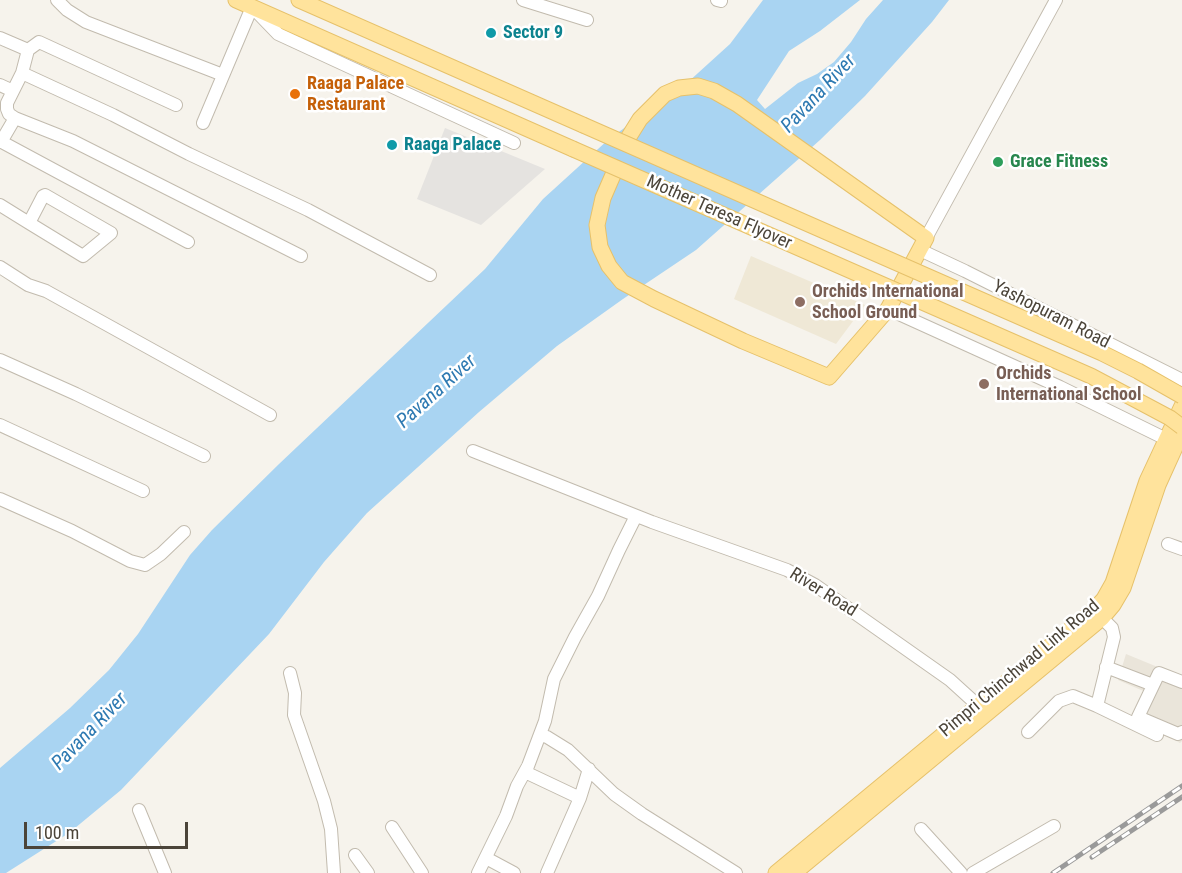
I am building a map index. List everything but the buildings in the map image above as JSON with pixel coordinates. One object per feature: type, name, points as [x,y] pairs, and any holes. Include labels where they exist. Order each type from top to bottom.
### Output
[{"type":"main road","name":"Mother Teresa Flyover","points":[[236,0],[1091,376],[1170,418],[1182,427]]},
{"type":"main road","name":"Mother Teresa Flyover","points":[[299,0],[1102,353],[1182,396]]},
{"type":"main road","points":[[616,168],[603,198],[597,225],[600,247],[609,266],[622,282],[743,341],[829,376],[888,309],[923,244],[870,198],[737,104],[714,91],[698,86],[679,88],[665,94],[640,119],[625,143]]},
{"type":"main road","name":"Pimpri Chinchwad Link Road","points":[[776,873],[982,710],[1098,614],[1113,605],[1123,588],[1158,485],[1177,441],[1182,406]]},
{"type":"main road","name":"Pimpri Chinchwad Link Road","points":[[794,873],[982,710]]},
{"type":"street","points":[[57,0],[67,10],[86,22],[223,75]]},
{"type":"street","points":[[523,0],[587,20]]},
{"type":"street","points":[[923,244],[1056,0]]},
{"type":"street","points":[[203,123],[252,7],[278,34],[514,143]]},
{"type":"street","points":[[0,38],[28,50]]},
{"type":"street","points":[[176,105],[39,42],[28,50],[7,109],[9,114],[15,118],[73,141],[301,256]]},
{"type":"street","points":[[21,74],[113,115],[308,210],[430,274]]},
{"type":"street","points":[[0,84],[13,91]]},
{"type":"street","points":[[15,118],[0,141],[188,242]]},
{"type":"street","points":[[0,205],[29,223],[83,256],[111,233],[45,195],[29,223]]},
{"type":"street","name":"Yashopuram Road","points":[[923,244],[965,271],[1182,380]]},
{"type":"street","points":[[0,267],[28,285],[46,291],[270,415]]},
{"type":"street","points":[[888,309],[1177,441]]},
{"type":"street","points":[[0,360],[204,456]]},
{"type":"street","points":[[0,425],[143,491]]},
{"type":"street","name":"River Road","points":[[473,451],[636,516],[787,570],[815,585],[950,680],[982,710]]},
{"type":"street","points":[[0,499],[72,531],[130,561],[145,565],[161,554],[184,532]]},
{"type":"street","points":[[478,873],[506,816],[540,735],[554,679],[598,596],[636,516]]},
{"type":"street","points":[[1168,544],[1182,549]]},
{"type":"street","points":[[1097,706],[1114,637],[1112,628],[1098,614]]},
{"type":"street","points":[[1106,667],[1153,686]]},
{"type":"street","points":[[290,673],[295,693],[294,715],[324,801],[331,829],[334,873]]},
{"type":"street","points":[[1182,682],[1159,673],[1138,717],[1179,734],[1182,732]]},
{"type":"street","points":[[1029,732],[1059,701],[1073,696],[1157,735]]},
{"type":"street","points":[[540,735],[568,750],[614,794],[642,814],[736,873]]},
{"type":"street","points":[[548,873],[580,798],[589,769]]},
{"type":"street","points":[[525,772],[580,798]]},
{"type":"street","points":[[139,810],[165,873]]},
{"type":"street","points":[[973,873],[1054,826]]},
{"type":"street","points":[[392,828],[422,873]]},
{"type":"street","points":[[921,829],[962,873]]},
{"type":"street","points":[[355,855],[368,873]]},
{"type":"street","points":[[486,858],[514,873]]},
{"type":"shaded area","points":[[445,128],[545,169],[481,225],[417,199]]},
{"type":"shaded area","name":"Orchids International School Ground","points":[[751,256],[865,305],[836,344],[734,299]]},
{"type":"shaded area","points":[[1126,654],[1182,677],[1182,741],[1180,743],[1137,718],[1148,693],[1118,680]]},
{"type":"water","name":"Pavana River","points":[[763,0],[860,0],[820,31],[789,51],[757,100],[765,109],[798,83],[834,62],[883,0],[949,0],[865,96],[820,140],[696,250],[557,346],[479,412],[367,513],[324,562],[269,634],[121,790],[69,833],[6,873],[0,873],[0,768],[70,708],[109,670],[138,634],[190,555],[212,530],[485,269],[543,199],[609,139],[687,83],[730,44]]},
{"type":"railway","points":[[1053,873],[1182,786]]},
{"type":"railway","points":[[1092,857],[1182,797]]},
{"type":"place","name":"Sector 9","points":[[491,33]]},
{"type":"place","name":"Raaga Palace Restaurant","points":[[295,94]]},
{"type":"place","name":"Raaga Palace","points":[[392,145]]},
{"type":"place","name":"Grace Fitness","points":[[998,162]]},
{"type":"place","name":"Orchids International School Ground","points":[[800,302]]},
{"type":"place","name":"Orchids International School","points":[[984,384]]}]
